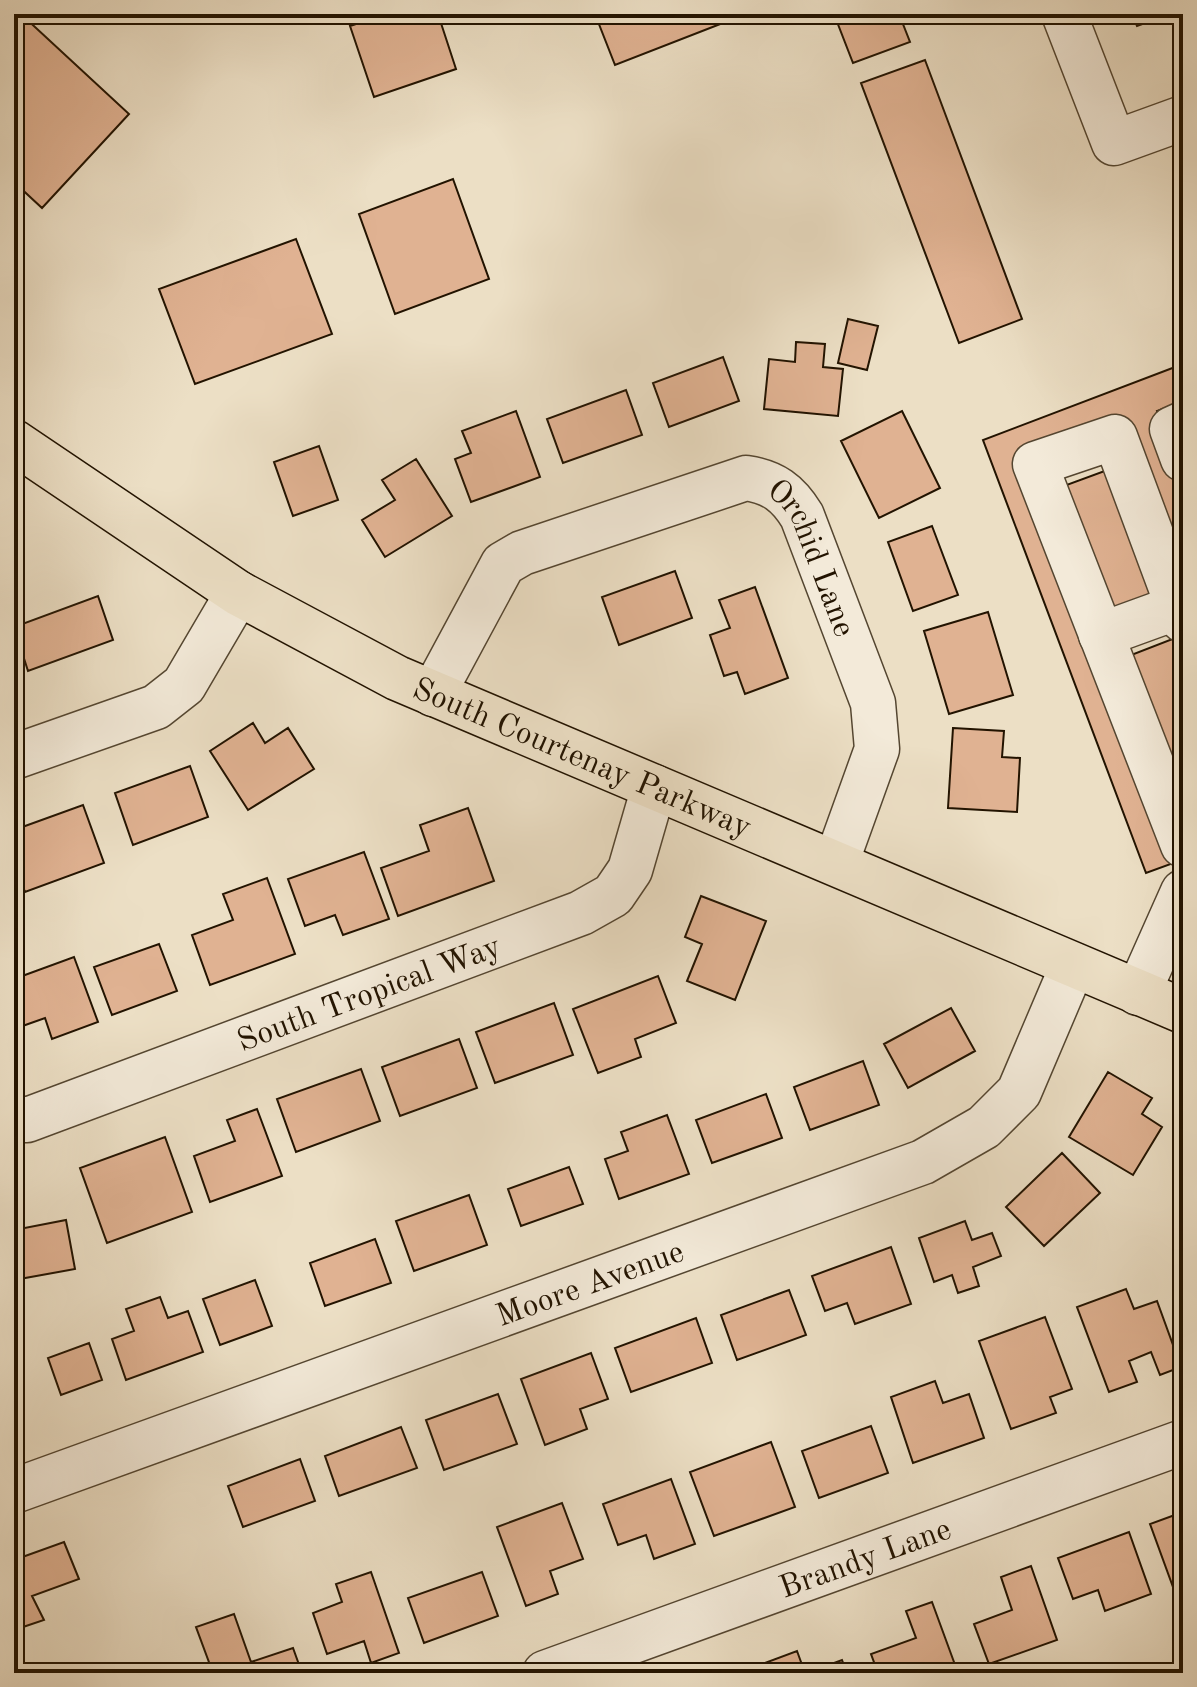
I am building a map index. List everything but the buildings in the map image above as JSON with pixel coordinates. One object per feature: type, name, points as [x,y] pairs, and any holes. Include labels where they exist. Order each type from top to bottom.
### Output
[{"type":"main road","name":"South Courtenay Parkway","points":[[14,442],[238,593],[397,678],[1183,1011]]},
{"type":"street","points":[[1064,14],[1114,143],[1183,118]]},
{"type":"street","points":[[1183,424],[1172,429],[1183,459]]},
{"type":"street","points":[[1101,635],[1181,613],[1115,437],[1035,464],[1101,635],[1179,822]]},
{"type":"street","name":"Orchid Lane","points":[[433,694],[503,564],[522,553],[746,478],[765,481],[792,500],[802,516],[873,703],[877,749],[836,863]]},
{"type":"street","points":[[14,757],[156,707],[184,685],[238,593]]},
{"type":"street","name":"South Tropical Way","points":[[14,1117],[27,1120],[581,913],[613,895],[630,870],[654,787]]},
{"type":"street","points":[[1138,993],[1183,892]]},
{"type":"street","name":"Moore Avenue","points":[[14,1491],[923,1162],[984,1127],[1019,1092],[1073,965]]},
{"type":"street","name":"Brandy Lane","points":[[545,1673],[1183,1442]]}]
